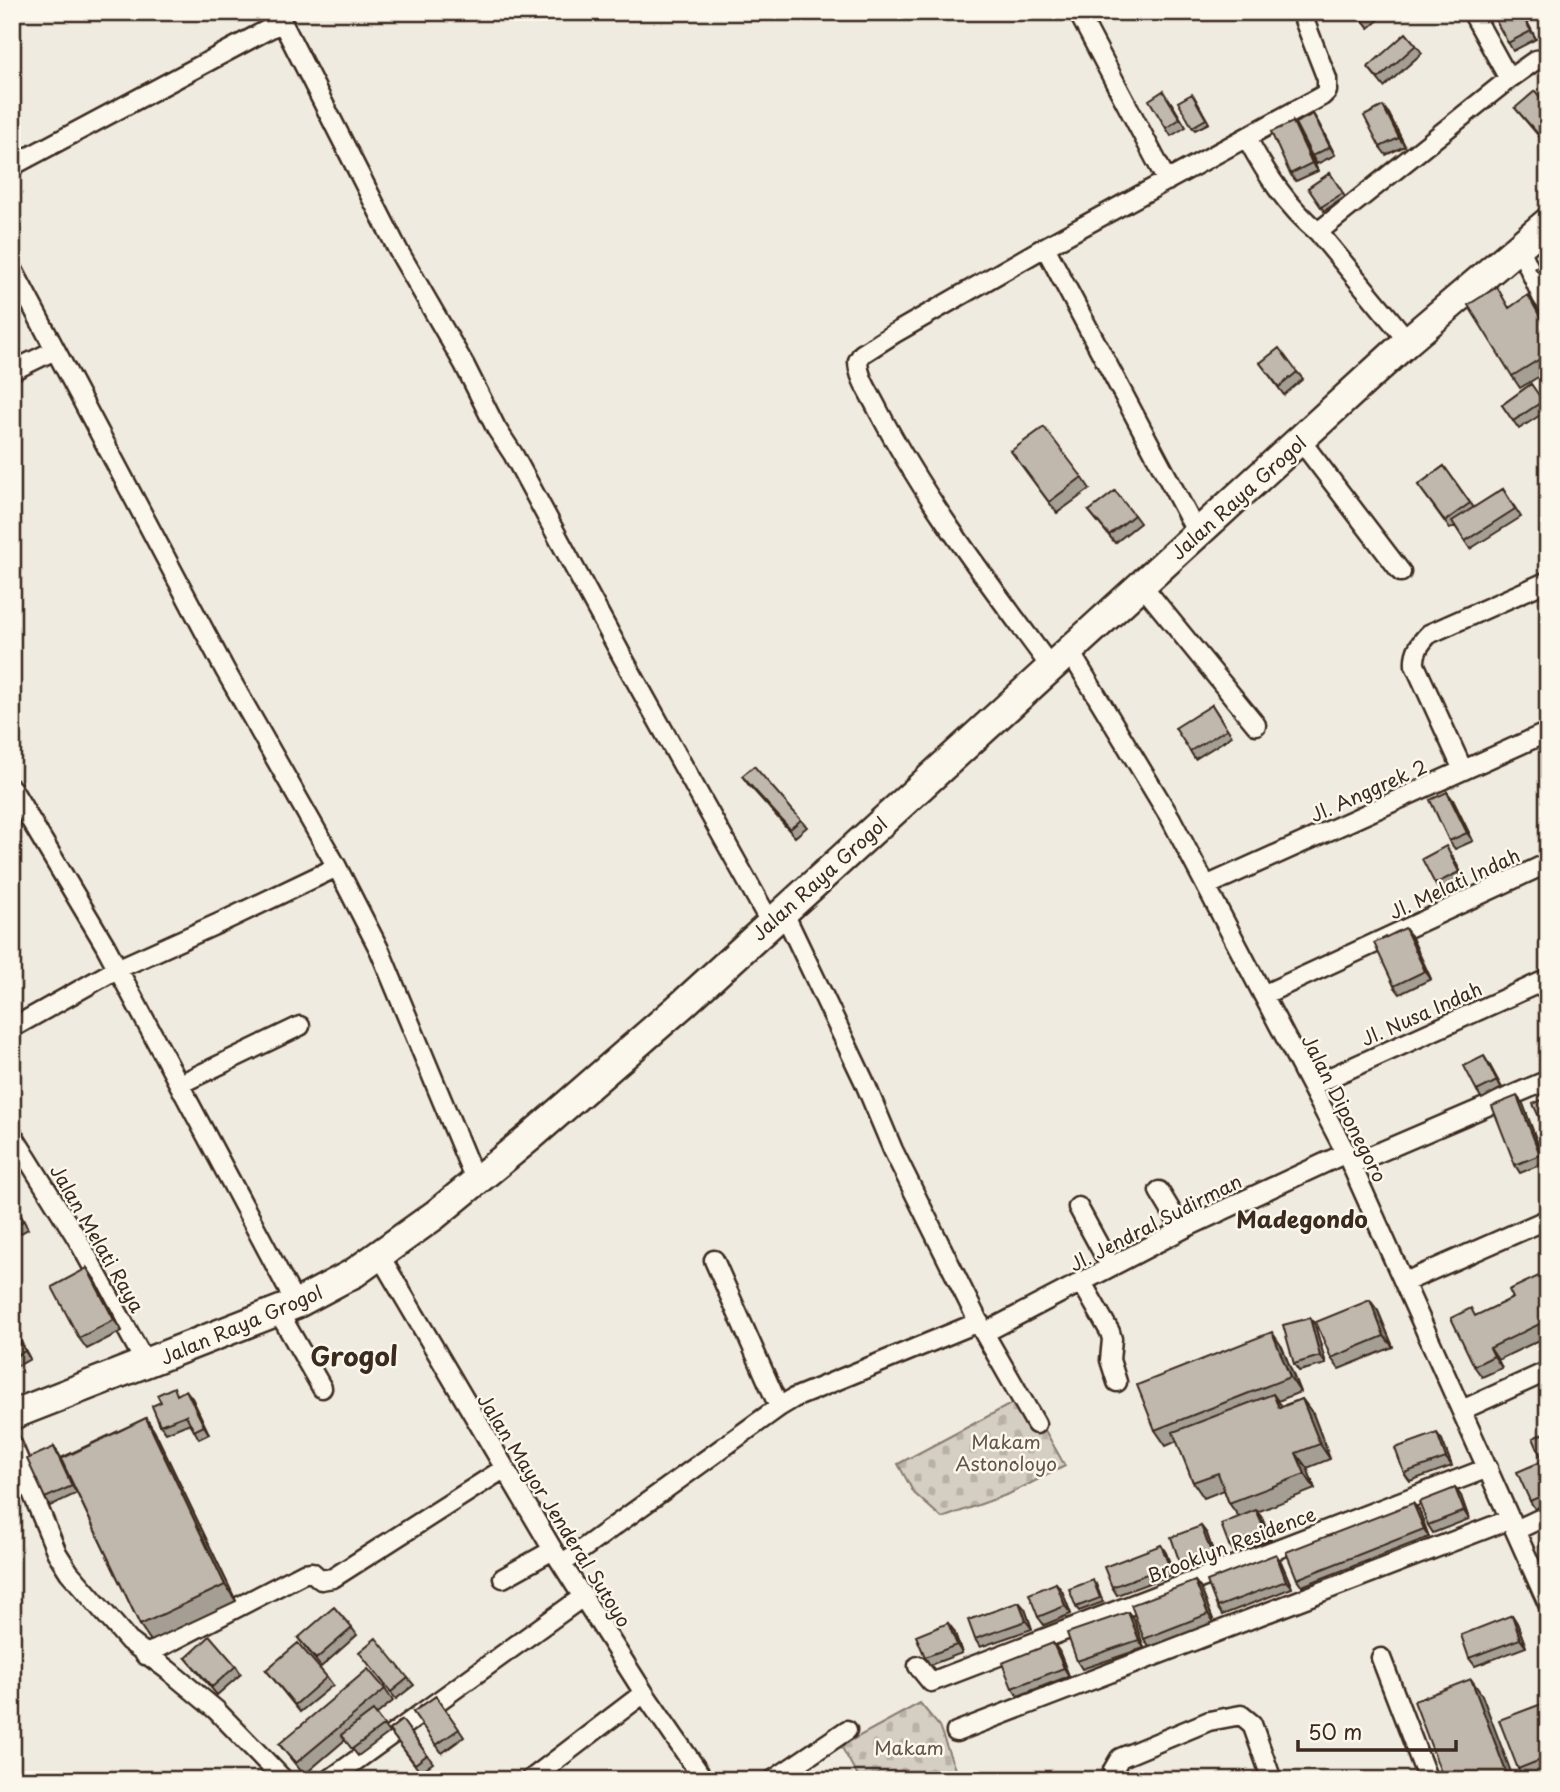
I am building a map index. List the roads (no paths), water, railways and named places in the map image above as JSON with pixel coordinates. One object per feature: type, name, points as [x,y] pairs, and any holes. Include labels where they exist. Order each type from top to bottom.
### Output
[{"type":"main road","name":"Jalan Raya Grogol","points":[[12,1415],[287,1308],[354,1273],[380,1256],[476,1182],[682,1004],[1408,341],[1548,222]]},
{"type":"street","points":[[1078,12],[1167,181]]},
{"type":"street","points":[[1197,533],[1045,247],[1247,138],[1327,91],[1327,79],[1301,12]]},
{"type":"street","points":[[1472,12],[1509,79]]},
{"type":"street","points":[[12,166],[280,17],[398,250],[464,363],[496,428],[513,454],[616,646],[776,917],[864,1081],[893,1150],[981,1327],[1036,1424]]},
{"type":"street","points":[[1318,232],[1509,79],[1536,60],[1548,58]]},
{"type":"street","points":[[1247,138],[1282,197],[1318,232],[1408,341]]},
{"type":"street","points":[[1519,246],[1548,310]]},
{"type":"street","name":"Jalan Diponegoro","points":[[1045,247],[871,348],[862,354],[858,368],[901,453],[951,533],[1060,658],[1149,779],[1349,1158],[1548,1604]]},
{"type":"street","points":[[12,268],[225,670],[337,867],[380,951],[476,1182]]},
{"type":"street","points":[[12,371],[55,350]]},
{"type":"street","points":[[1301,441],[1401,572]]},
{"type":"street","points":[[1464,770],[1415,665],[1416,652],[1422,640],[1429,634],[1548,581]]},
{"type":"street","points":[[1141,584],[1256,725]]},
{"type":"street","name":"Jl. Anggrek 2","points":[[1206,886],[1548,732]]},
{"type":"street","points":[[12,789],[117,968],[180,1084],[287,1308],[322,1388]]},
{"type":"street","name":"Jl. Melati Indah","points":[[1263,995],[1548,863]]},
{"type":"street","points":[[12,1028],[117,968],[337,867]]},
{"type":"street","name":"Jl. Nusa Indah","points":[[1311,1086],[1548,979]]},
{"type":"street","points":[[180,1084],[300,1026]]},
{"type":"street","name":"Jl. Jendral Sudirman","points":[[503,1578],[558,1556],[794,1398],[981,1327],[1081,1281],[1182,1229],[1349,1158],[1548,1080]]},
{"type":"street","name":"Jalan Melati Raya","points":[[12,1134],[78,1240],[146,1364]]},
{"type":"street","points":[[1159,1191],[1182,1229]]},
{"type":"street","points":[[1078,1207],[1110,1266]]},
{"type":"street","points":[[1405,1282],[1548,1219]]},
{"type":"street","name":"Jalan Mayor Jenderal Sutoyo","points":[[380,1256],[558,1556],[644,1693],[704,1780]]},
{"type":"street","points":[[714,1260],[779,1407]]},
{"type":"street","points":[[1081,1281],[1110,1332],[1110,1360],[1116,1382]]},
{"type":"street","points":[[1462,1410],[1548,1371]]},
{"type":"street","points":[[12,1444],[57,1553],[69,1572],[121,1634],[216,1710],[284,1780]]},
{"type":"street","points":[[145,1654],[304,1573],[312,1572],[321,1580],[333,1578],[505,1468]]},
{"type":"street","name":"Brooklyn Residence","points":[[918,1666],[931,1682],[1488,1468]]},
{"type":"street","points":[[956,1732],[1513,1524],[1548,1515]]},
{"type":"street","points":[[329,1780],[584,1596]]},
{"type":"street","points":[[1381,1658],[1428,1780]]},
{"type":"street","points":[[530,1780],[644,1693]]},
{"type":"street","points":[[1114,1780],[1113,1770],[1120,1758],[1209,1721],[1241,1714],[1252,1724],[1272,1780]]},
{"type":"street","points":[[773,1780],[846,1730]]},
{"type":"district","name":"Madegondo","points":[[1302,1218]]},
{"type":"district","name":"Grogol","points":[[354,1355]]},
{"type":"park label","name":"Makam Astonoloyo","points":[[1006,1452]]},
{"type":"park label","name":"Makam","points":[[909,1747]]}]
